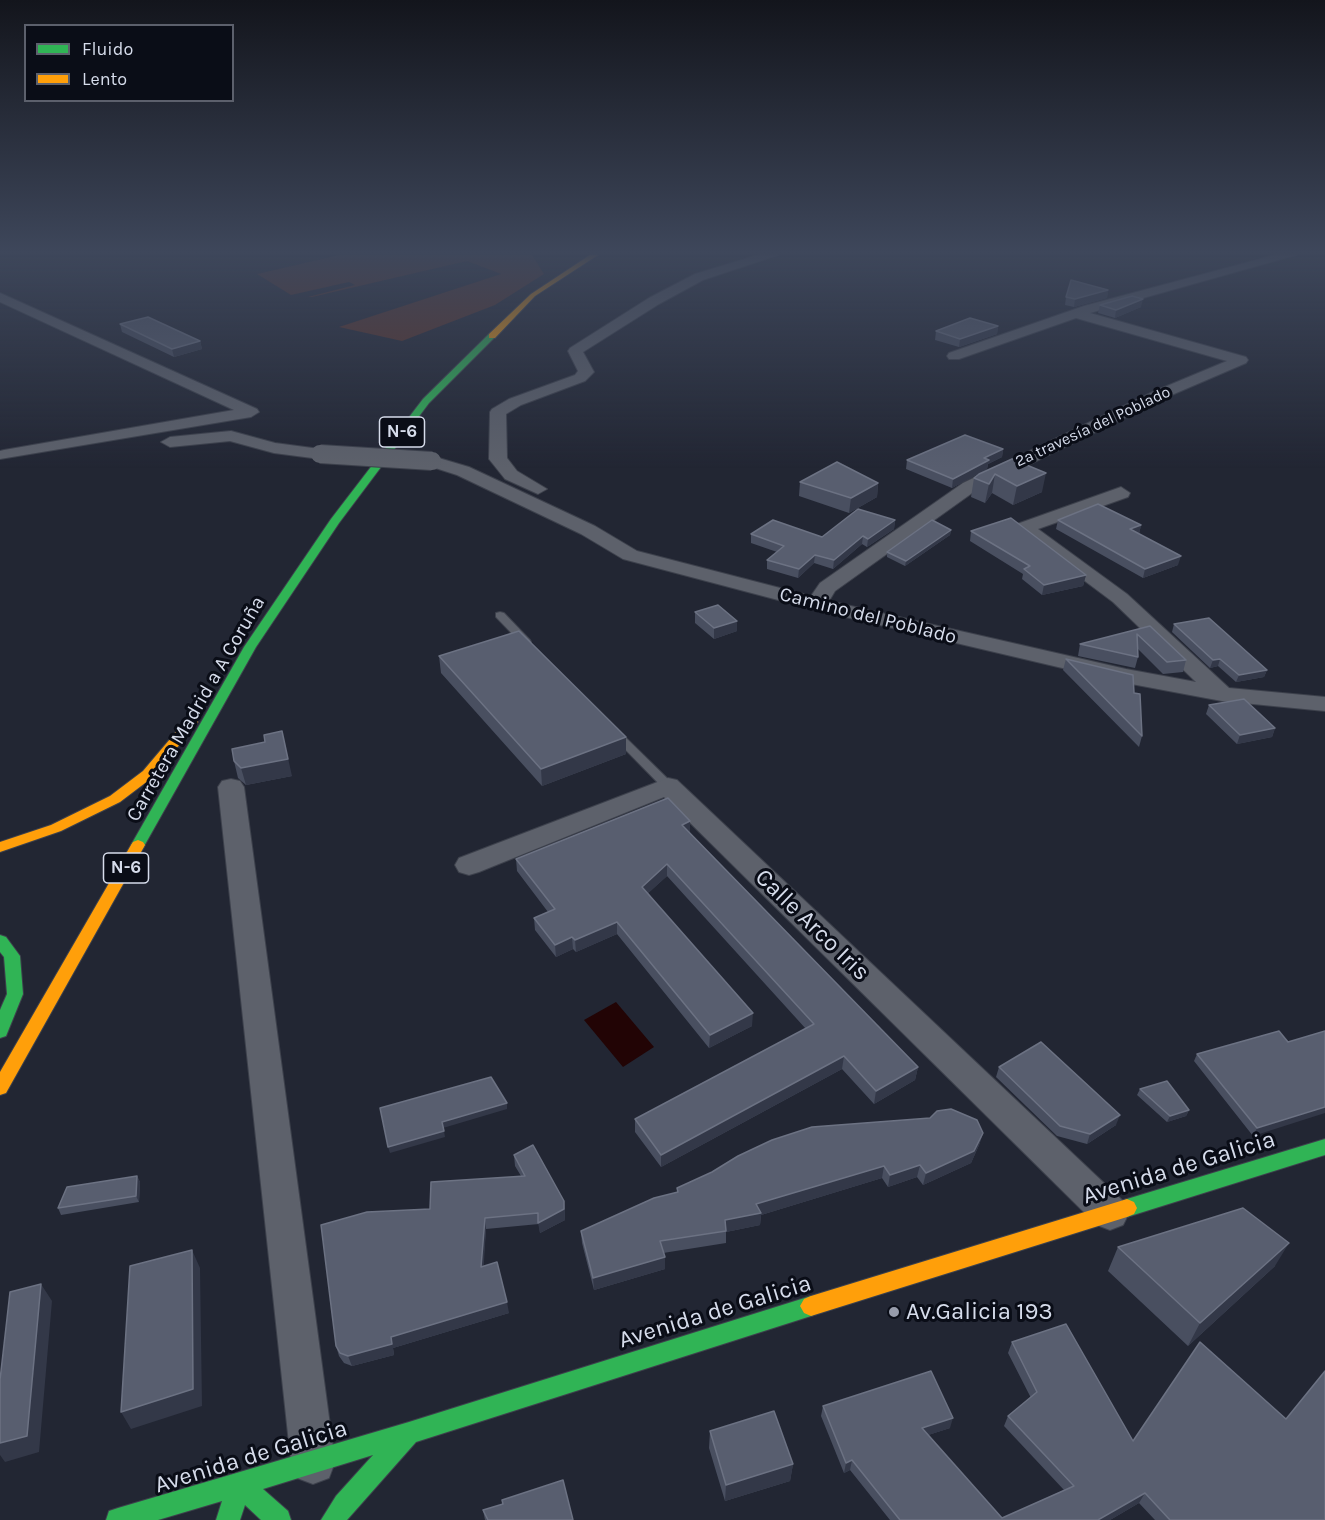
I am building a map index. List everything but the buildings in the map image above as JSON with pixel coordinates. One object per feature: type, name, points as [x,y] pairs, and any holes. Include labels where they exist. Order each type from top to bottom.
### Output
[{"type":"main road","name":"Carretera Madrid a A Coruña","points":[[0,1088],[250,647],[335,521],[426,401],[502,326]]},
{"type":"main road","name":"N-6","points":[[0,847],[56,828],[115,798],[148,774],[250,647]]},
{"type":"main road","points":[[0,941],[12,956],[15,994],[0,1031]]},
{"type":"main road","name":"Avenida de Galicia","points":[[118,1520],[409,1433],[1325,1147]]},
{"type":"main road","points":[[333,1520],[344,1504],[409,1433]]},
{"type":"main road","points":[[228,1520],[240,1484],[279,1520]]},
{"type":"street","points":[[2,455],[251,412],[63,326]]},
{"type":"street","points":[[615,326],[575,351],[586,372],[579,378],[515,402],[498,412],[498,459],[510,474],[599,521],[630,555]]},
{"type":"street","points":[[954,356],[1042,326]]},
{"type":"street","name":"2ª travesía del Poblado","points":[[816,604],[827,586],[969,487],[1161,394],[1241,360],[1120,326]]},
{"type":"street","name":"Camino del Poblado","points":[[2,455],[74,452],[231,436],[274,448],[320,454],[432,461],[463,471],[588,530],[630,555],[816,604],[1125,676],[1222,694],[1325,704]]},
{"type":"street","points":[[1121,493],[1024,528],[1120,598],[1222,694]]},
{"type":"street","points":[[469,865],[668,786]]},
{"type":"street","name":"Calle Arco Iris","points":[[668,786],[1110,1213]]},
{"type":"street","points":[[231,787],[313,1462]]},
{"type":"lane","points":[[500,615],[533,649]]},
{"type":"lane","points":[[609,726],[668,786]]},
{"type":"shaded area","points":[[342,326],[441,326],[402,341],[339,327]]},
{"type":"shaded area","points":[[616,1002],[654,1047],[623,1067],[584,1020]]},
{"type":"traffic: fast","points":[[138,845],[250,647],[335,521],[426,401],[492,336]]},
{"type":"traffic: fast","points":[[0,941],[12,956],[15,994],[0,1031]]},
{"type":"traffic: fast","points":[[1127,1208],[1325,1147]]},
{"type":"traffic: fast","points":[[118,1520],[409,1433],[811,1306]]},
{"type":"traffic: fast","points":[[333,1520],[344,1504],[408,1434]]},
{"type":"traffic: fast","points":[[240,1484],[279,1520]]},
{"type":"traffic: fast","points":[[228,1520],[240,1484]]},
{"type":"traffic: slow","points":[[492,336],[502,326]]},
{"type":"traffic: slow","points":[[0,847],[56,828],[115,799],[148,774],[192,722]]},
{"type":"traffic: slow","points":[[0,1088],[138,845]]},
{"type":"traffic: slow","points":[[811,1306],[1127,1208]]},
{"type":"place","name":"Av.Galicia 193","points":[[894,1312]]}]
